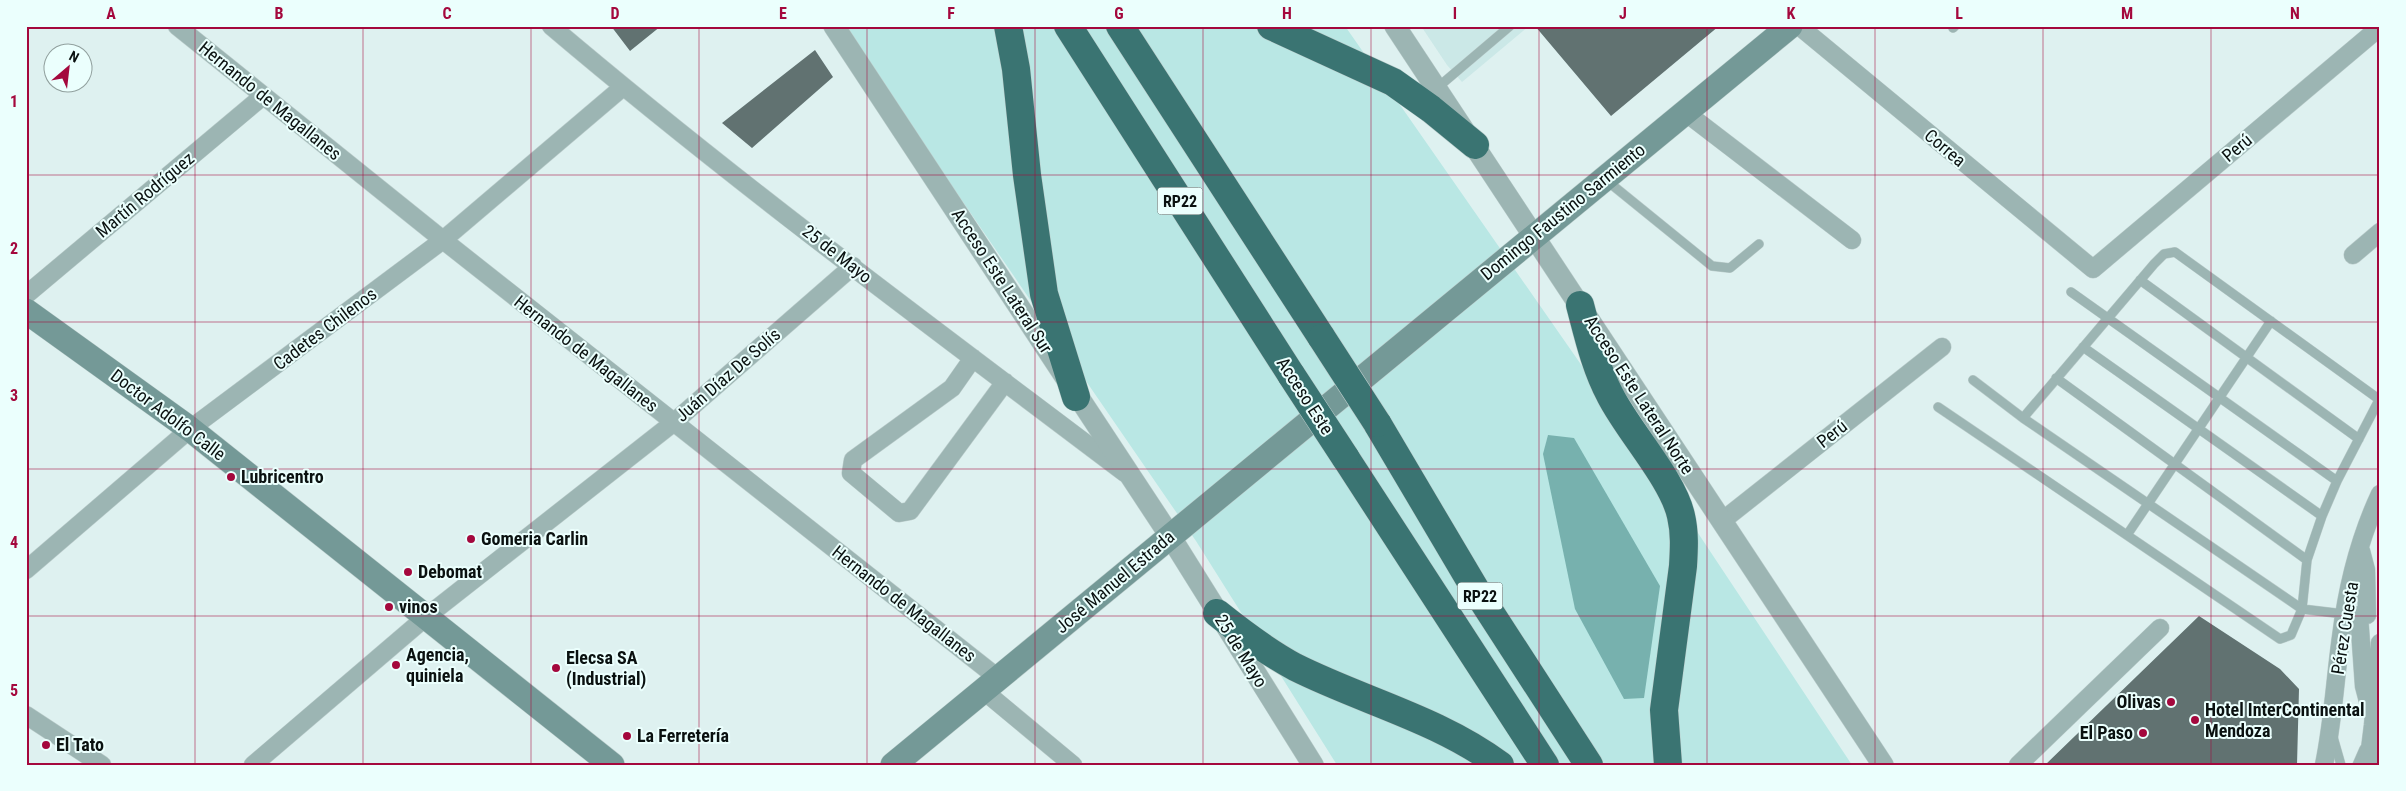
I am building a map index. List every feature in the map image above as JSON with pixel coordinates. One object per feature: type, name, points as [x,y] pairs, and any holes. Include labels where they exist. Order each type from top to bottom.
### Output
[{"type":"highway","points":[[1008,26],[1016,69],[1027,175],[1044,294],[1076,397]]},
{"type":"highway","name":"Acceso Este","points":[[1068,26],[1292,376],[1545,765]]},
{"type":"highway","name":"RP22","points":[[1120,26],[1377,423],[1478,592],[1589,765]]},
{"type":"highway","points":[[1271,26],[1393,82],[1431,109],[1475,145]]},
{"type":"highway","points":[[1580,305],[1600,376],[1669,488],[1681,517],[1684,544],[1683,566],[1664,710],[1668,765]]},
{"type":"highway","points":[[1217,613],[1255,642],[1294,666],[1442,730],[1500,765]]},
{"type":"main road","name":"Domingo Faustino Sarmiento","points":[[1336,398],[1790,26]]},
{"type":"main road","name":"Doctor Adolfo Calle","points":[[26,311],[190,430],[612,765]]},
{"type":"main road","name":"José Manuel Estrada","points":[[893,765],[1336,398]]},
{"type":"street","name":"Hernando de Magallanes","points":[[177,26],[673,423],[991,684],[1073,765]]},
{"type":"street","name":"25 de Mayo","points":[[551,26],[623,87],[1128,476]]},
{"type":"street","name":"Acceso Este Lateral Sur","points":[[834,26],[1031,322],[1076,397],[1128,476],[1170,536]]},
{"type":"street","name":"Acceso Este Lateral Norte","points":[[1395,26],[1883,765]]},
{"type":"street","name":"Correa","points":[[1799,26],[2093,269]]},
{"type":"street","name":"Perú","points":[[2093,269],[2380,27]]},
{"type":"street","name":"Cadetes Chilenos","points":[[26,570],[190,430],[443,240],[623,87]]},
{"type":"street","name":"Martín Rodríguez","points":[[26,295],[263,96]]},
{"type":"street","points":[[1685,112],[1852,240]]},
{"type":"street","points":[[2353,255],[2380,232]]},
{"type":"street","name":"Juán Díaz De Solís","points":[[253,765],[426,617],[673,423],[853,266]]},
{"type":"street","name":"Perú","points":[[1722,521],[1942,347]]},
{"type":"street","points":[[973,358],[952,388],[853,460],[851,473],[899,513],[910,511],[1004,382]]},
{"type":"street","name":"Pérez Cuesta","points":[[2324,765],[2362,615],[2359,546],[2380,494]]},
{"type":"street","name":"25 de Mayo","points":[[1170,536],[1312,765]]},
{"type":"street","points":[[2362,615],[2364,686],[2373,725]]},
{"type":"street","points":[[2018,765],[2160,628]]},
{"type":"street","name":"Pérez Cuesta","points":[[2368,765],[2380,643]]},
{"type":"street","points":[[26,715],[102,765]]},
{"type":"lane","points":[[1437,88],[1504,28]]},
{"type":"lane","points":[[1604,178],[1712,266],[1730,268],[1759,244]]},
{"type":"lane","points":[[1938,407],[2280,639],[2291,635],[2302,609],[2307,560],[2322,516],[2337,481],[2380,400],[2175,252],[2164,254],[2140,280],[2023,418]]},
{"type":"lane","points":[[2140,280],[2359,439]]},
{"type":"lane","points":[[2071,292],[2337,481]]},
{"type":"lane","points":[[2127,535],[2271,321]]},
{"type":"lane","points":[[2083,347],[2322,516]]},
{"type":"lane","points":[[2056,378],[2307,560]]},
{"type":"lane","points":[[1973,380],[2023,418],[2302,609],[2362,615]]},
{"type":"lane","points":[[2357,765],[2373,725]]},
{"type":"lane","points":[[2331,732],[2341,765]]},
{"type":"shaded area","points":[[842,26],[1345,26],[1688,518],[1852,765],[1337,765],[1196,541]]},
{"type":"shaded area","points":[[1421,26],[1529,26],[1462,82],[1447,65]]},
{"type":"shaded area","points":[[1548,435],[1574,438],[1660,586],[1644,698],[1624,699],[1575,609],[1543,454]]},
{"type":"building","points":[[611,26],[661,26],[630,51]]},
{"type":"building","points":[[1535,26],[1719,26],[1611,116]]},
{"type":"building","points":[[815,50],[833,77],[752,148],[722,123]]},
{"type":"building","name":"Hotel InterContinental Mendoza","points":[[2199,616],[2280,669],[2299,689],[2297,765],[2045,765]]},
{"type":"place","name":"Lubricentro","points":[[231,477]]},
{"type":"place","name":"Gomeria Carlin","points":[[471,539]]},
{"type":"place","name":"Debomat","points":[[408,572]]},
{"type":"place","name":"vinos","points":[[389,607]]},
{"type":"place","name":"Agencia, quiniela","points":[[396,665]]},
{"type":"place","name":"Elecsa SA (Industrial)","points":[[556,668]]},
{"type":"place","name":"Olivas","points":[[2171,702]]},
{"type":"place","name":"Hotel InterContinental Mendoza","points":[[2195,720]]},
{"type":"place","name":"El Paso","points":[[2143,733]]},
{"type":"place","name":"La Ferretería","points":[[627,736]]},
{"type":"place","name":"El Tato","points":[[46,745]]}]
